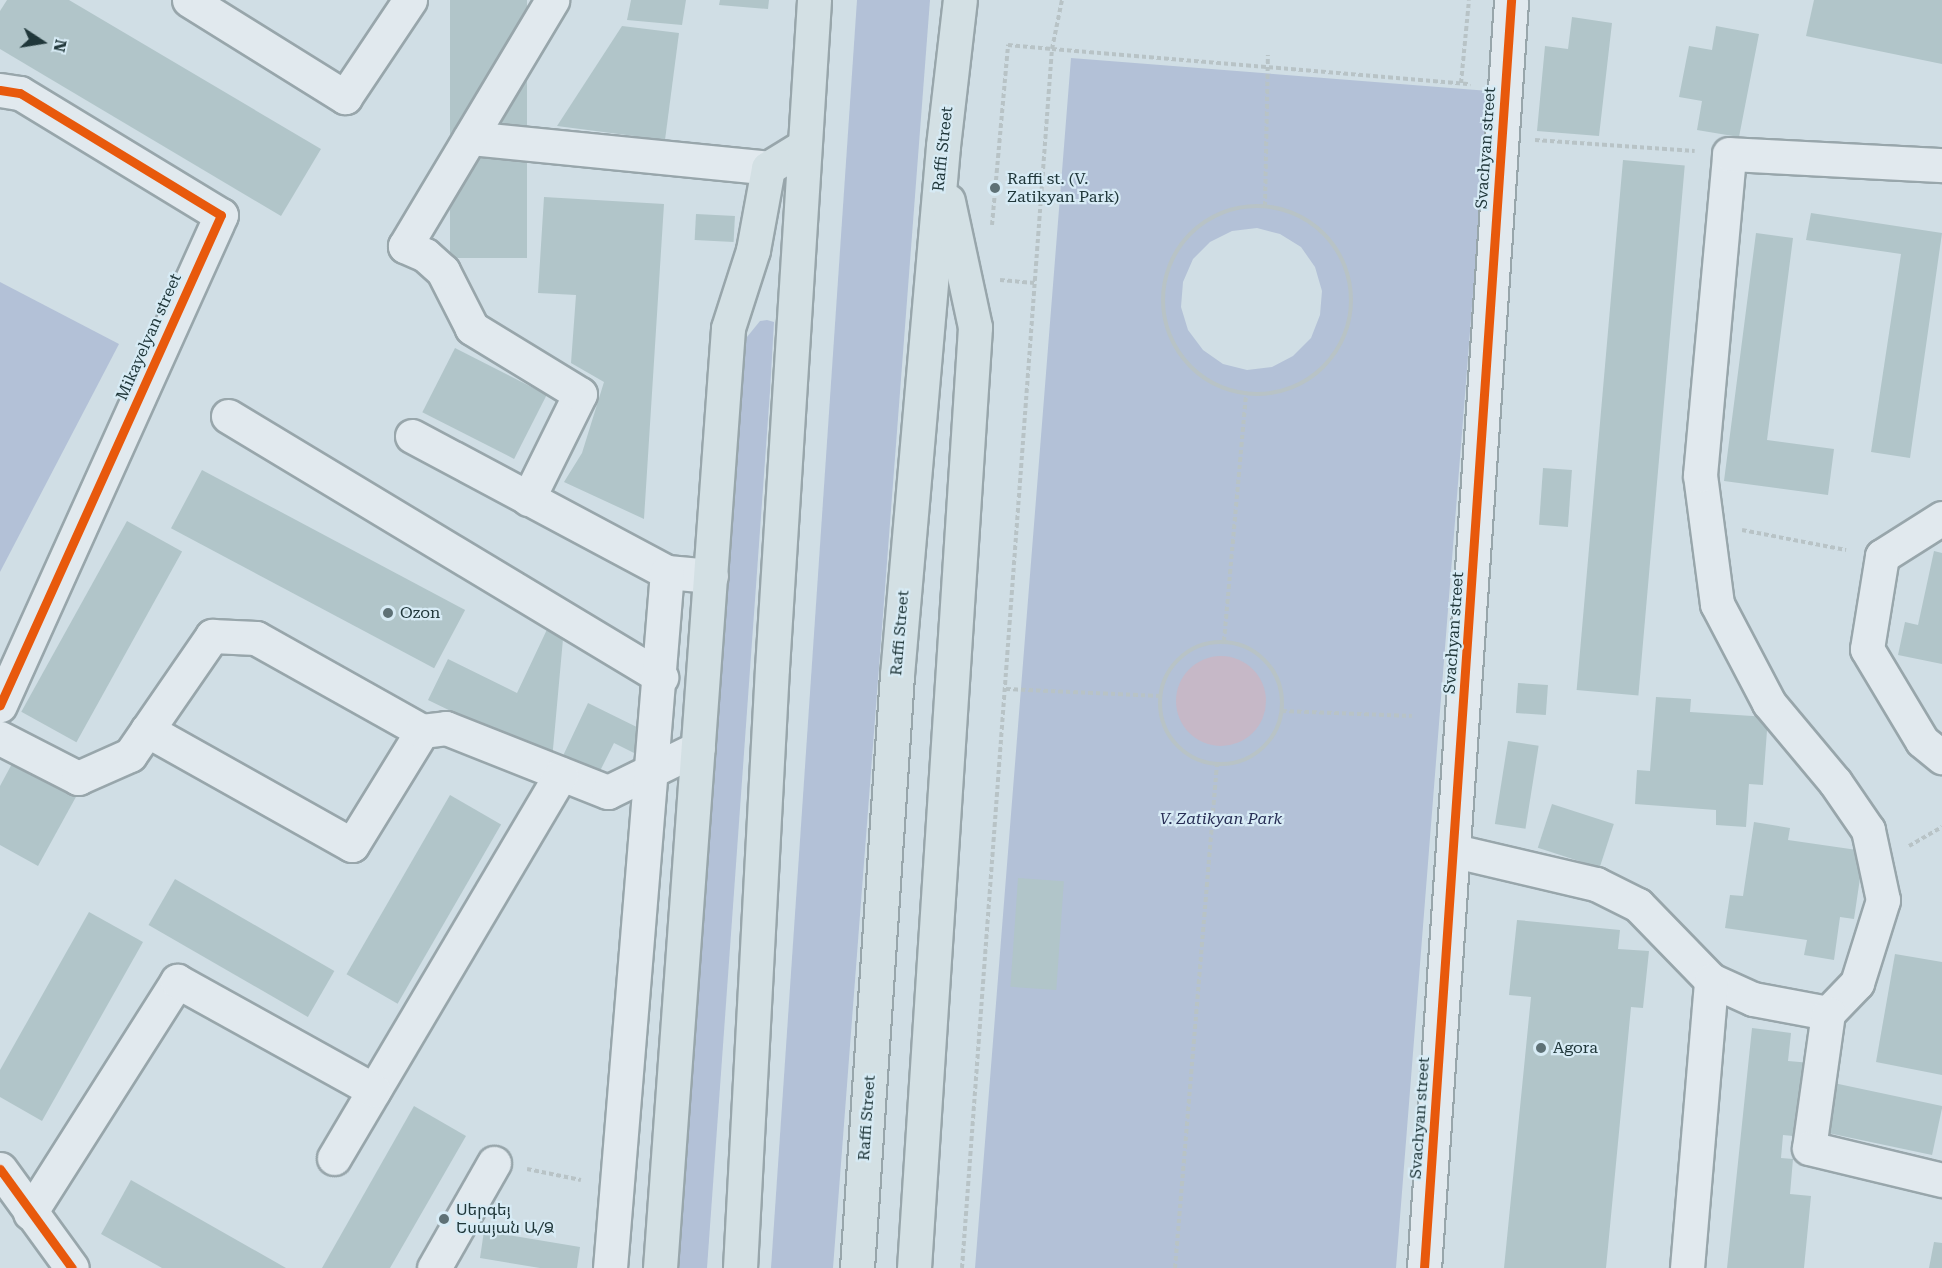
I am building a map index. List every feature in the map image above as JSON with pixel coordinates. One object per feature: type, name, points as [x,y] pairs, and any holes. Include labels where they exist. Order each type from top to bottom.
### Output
[{"type":"main road","points":[[740,1268],[814,0]]},
{"type":"main road","name":"Raffi Street","points":[[857,1268],[897,675],[941,167],[960,0]]},
{"type":"main road","points":[[660,1268],[728,328],[753,250],[768,168],[804,146]]},
{"type":"main road","points":[[914,1268],[975,327],[941,167]]},
{"type":"street","points":[[189,0],[345,98],[410,0]]},
{"type":"street","points":[[528,499],[580,394],[472,328],[443,272],[425,255],[405,246],[552,0]]},
{"type":"street","name":"Svachyan street","points":[[1424,1268],[1455,851],[1511,0]]},
{"type":"street","name":"Mikayelyan street","points":[[0,90],[20,93],[221,215],[0,705]]},
{"type":"street","points":[[470,138],[768,168]]},
{"type":"street","points":[[1942,165],[1729,154],[1700,475],[1717,604],[1769,703],[1834,782],[1868,830],[1883,900],[1857,983],[1828,1012],[1809,1148],[1942,1180]]},
{"type":"street","points":[[228,416],[661,677]]},
{"type":"street","points":[[412,436],[667,572],[711,576]]},
{"type":"street","points":[[1942,518],[1882,556],[1867,649],[1922,741],[1942,757]]},
{"type":"street","points":[[610,1268],[661,677],[667,572]]},
{"type":"street","points":[[0,738],[78,778],[130,755],[212,636],[256,638],[423,731],[446,728],[608,792],[698,748]]},
{"type":"street","points":[[147,730],[352,845],[423,731]]},
{"type":"street","points":[[334,1158],[561,774]]},
{"type":"street","points":[[1455,851],[1596,884],[1638,905],[1711,980],[1753,999],[1828,1012]]},
{"type":"street","points":[[1687,1268],[1711,980]]},
{"type":"street","points":[[30,1213],[177,981],[374,1090]]},
{"type":"street","points":[[434,1268],[494,1163]]},
{"type":"street","points":[[0,1169],[72,1268]]},
{"type":"path","points":[[962,1268],[1052,49],[1062,0]]},
{"type":"path","points":[[1461,83],[1469,0]]},
{"type":"path","points":[[991,234],[1008,45],[1505,87]]},
{"type":"path","points":[[1265,206],[1268,55]]},
{"type":"path","points":[[1502,137],[1729,154]]},
{"type":"path","points":[[1265,206],[1304,219],[1329,240],[1342,260],[1350,284],[1350,309],[1345,333],[1333,355],[1316,373],[1295,386],[1271,393],[1246,393],[1205,378],[1181,354],[1166,324],[1165,279],[1185,239],[1202,224],[1242,207],[1265,206]]},
{"type":"path","points":[[987,279],[1035,283]]},
{"type":"path","points":[[1224,641],[1246,393]]},
{"type":"path","points":[[1706,524],[1882,556]]},
{"type":"path","points":[[1224,641],[1248,648],[1268,663],[1282,694],[1282,711],[1277,729],[1252,756],[1217,764],[1197,760],[1180,749],[1160,716],[1160,696],[1174,663],[1206,643],[1224,641]]},
{"type":"path","points":[[1006,689],[1160,696]]},
{"type":"path","points":[[1282,711],[1412,716]]},
{"type":"path","points":[[1175,1268],[1217,764]]},
{"type":"path","points":[[494,1163],[617,1187]]},
{"type":"green space","points":[[857,0],[930,0],[833,1268],[771,1268]]},
{"type":"green space","name":"V. Zatikyan Park","points":[[1071,58],[1489,91],[1396,1268],[975,1268]],"holes":[[[1257,228],[1280,234],[1301,247],[1315,267],[1322,291],[1320,315],[1311,338],[1293,356],[1272,367],[1247,370],[1223,364],[1203,350],[1188,330],[1181,307],[1183,282],[1193,259],[1210,242],[1232,231]]]},
{"type":"green space","points":[[0,282],[119,344],[0,572]]},
{"type":"green space","points":[[760,321],[774,322],[770,391],[707,1268],[675,1268],[740,356],[747,337]]},
{"type":"shaded area","points":[[1221,656],[1238,659],[1253,669],[1263,684],[1266,701],[1263,718],[1253,733],[1238,743],[1221,746],[1204,743],[1189,733],[1179,718],[1176,701],[1179,684],[1189,669],[1204,659]]},
{"type":"building","points":[[7,0],[69,0],[321,149],[281,216],[0,49],[0,11]]},
{"type":"building","points":[[450,0],[527,0],[527,258],[450,258]]},
{"type":"building","points":[[631,0],[686,0],[682,25],[627,20]]},
{"type":"building","points":[[720,0],[769,0],[768,9],[719,5]]},
{"type":"building","points":[[1814,0],[1942,0],[1942,64],[1806,36]]},
{"type":"building","points":[[1572,17],[1612,23],[1599,136],[1537,131],[1545,46],[1568,49]]},
{"type":"building","points":[[622,26],[679,33],[665,140],[557,126]]},
{"type":"building","points":[[1716,26],[1759,34],[1739,137],[1697,130],[1702,101],[1679,97],[1689,46],[1712,50]]},
{"type":"building","points":[[1623,160],[1685,165],[1638,695],[1577,690]]},
{"type":"building","points":[[544,197],[664,204],[644,519],[564,482],[582,453],[604,382],[571,363],[576,295],[538,293]]},
{"type":"building","points":[[1811,213],[1942,233],[1910,458],[1871,452],[1901,254],[1806,240]]},
{"type":"building","points":[[696,214],[735,216],[734,242],[695,240]]},
{"type":"building","points":[[1756,233],[1793,238],[1767,440],[1834,449],[1828,495],[1724,481]]},
{"type":"building","points":[[455,348],[547,395],[514,459],[422,412]]},
{"type":"building","points":[[1543,468],[1572,470],[1568,527],[1539,525]]},
{"type":"building","points":[[202,470],[465,610],[434,668],[171,528]]},
{"type":"building","points":[[127,521],[182,552],[76,742],[21,712]]},
{"type":"building","points":[[1934,551],[1942,553],[1942,664],[1898,655],[1905,622],[1918,625]]},
{"type":"building","points":[[551,621],[564,628],[552,760],[428,700],[448,659],[517,693]]},
{"type":"building","points":[[1518,683],[1548,685],[1546,715],[1516,713]]},
{"type":"building","points":[[1656,697],[1691,699],[1690,712],[1768,717],[1763,785],[1749,784],[1746,827],[1716,825],[1716,810],[1635,804],[1637,770],[1650,771]]},
{"type":"building","points":[[588,703],[653,735],[642,757],[614,743],[597,777],[561,760]]},
{"type":"building","points":[[1508,741],[1539,746],[1525,829],[1495,824]]},
{"type":"building","points":[[14,760],[77,795],[38,866],[0,845],[0,786]]},
{"type":"building","points":[[450,795],[501,824],[398,1004],[346,974]]},
{"type":"building","points":[[1552,804],[1614,824],[1600,868],[1538,848]]},
{"type":"building","points":[[1754,822],[1790,828],[1788,840],[1864,851],[1854,919],[1840,917],[1834,960],[1804,955],[1807,940],[1725,928],[1730,895],[1743,896]]},
{"type":"building","points":[[1018,878],[1064,881],[1056,990],[1010,987]]},
{"type":"building","points":[[175,879],[334,971],[308,1017],[148,925]]},
{"type":"building","points":[[89,912],[143,942],[42,1121],[0,1097],[0,1070]]},
{"type":"building","points":[[1517,920],[1620,930],[1618,949],[1649,951],[1643,1008],[1631,1007],[1606,1268],[1504,1268],[1531,997],[1509,995]]},
{"type":"building","points":[[1895,954],[1942,962],[1942,1075],[1876,1062]]},
{"type":"building","points":[[1752,1028],[1791,1033],[1788,1061],[1811,1063],[1803,1137],[1783,1135],[1781,1158],[1793,1159],[1790,1194],[1811,1196],[1804,1268],[1727,1268]]},
{"type":"building","points":[[1829,1082],[1942,1106],[1932,1155],[1819,1131]]},
{"type":"building","points":[[414,1106],[466,1136],[390,1268],[322,1268]]},
{"type":"building","points":[[131,1180],[286,1268],[162,1268],[101,1234]]},
{"type":"building","points":[[484,1231],[580,1247],[577,1268],[540,1268],[480,1258]]},
{"type":"building","points":[[1934,1242],[1942,1243],[1942,1268],[1929,1268]]},
{"type":"cycle path","points":[[1424,1268],[1511,0]]},
{"type":"cycle path","points":[[0,90],[20,93],[221,215],[0,705]]},
{"type":"cycle path","points":[[0,1169],[72,1268]]},
{"type":"place","name":"Raffi st. (V. Zatikyan Park)","points":[[995,188]]},
{"type":"place","name":"Ozon","points":[[388,613]]},
{"type":"place","name":"Agora","points":[[1541,1048]]},
{"type":"place","name":"Սերգեյ Եսայան Ա/Ձ","points":[[444,1219]]}]
